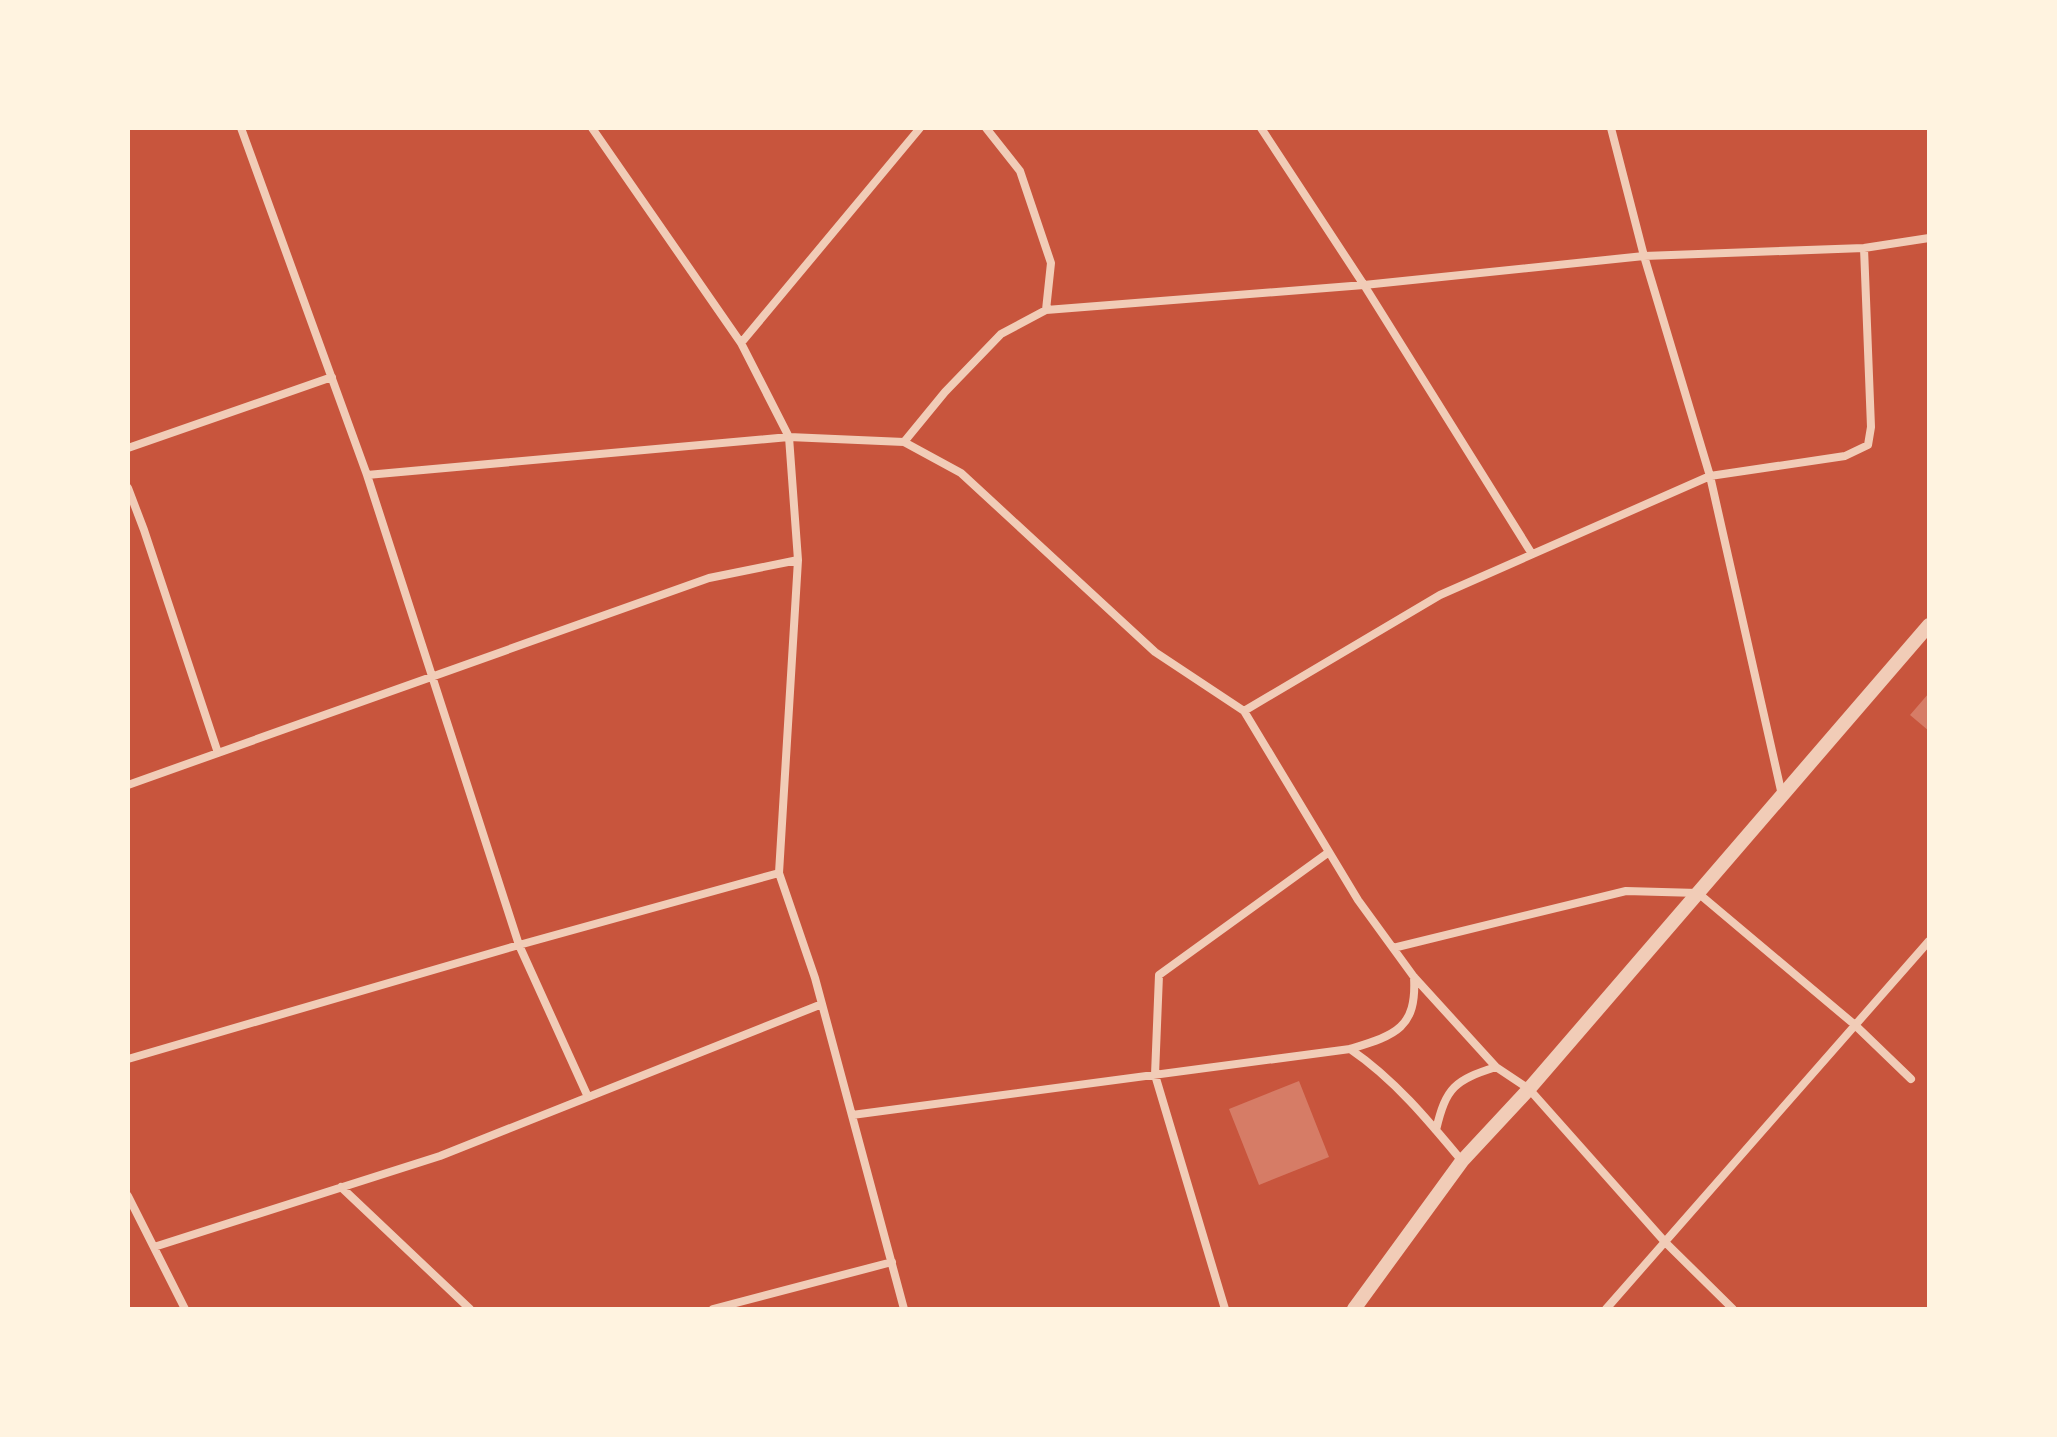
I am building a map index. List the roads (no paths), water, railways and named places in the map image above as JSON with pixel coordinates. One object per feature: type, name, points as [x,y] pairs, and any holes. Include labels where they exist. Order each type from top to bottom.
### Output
[{"type":"street","points":[[241,128],[367,475],[519,945],[588,1097]]},
{"type":"street","points":[[592,128],[741,343],[789,437],[798,560],[779,873],[822,1004],[904,1309]]},
{"type":"street","points":[[741,343],[920,128]]},
{"type":"street","points":[[986,128],[1020,171],[1051,263],[1046,310]]},
{"type":"street","points":[[1261,128],[1364,285],[1532,554]]},
{"type":"street","points":[[1611,128],[1644,256],[1710,476],[1782,795]]},
{"type":"street","points":[[904,442],[945,392],[1001,334],[1046,310],[1364,285],[1644,256],[1864,248],[1929,238]]},
{"type":"street","points":[[1244,711],[1440,595],[1710,476],[1845,456],[1868,445],[1871,427],[1864,248]]},
{"type":"street","points":[[128,448],[332,377]]},
{"type":"street","points":[[367,475],[789,437],[904,442],[961,473],[1155,652],[1244,711],[1358,900],[1414,977],[1496,1067],[1529,1089],[1665,1242],[1733,1309]]},
{"type":"street","points":[[128,488],[218,753]]},
{"type":"street","points":[[128,785],[709,578],[798,560]]},
{"type":"street","points":[[1354,1309],[1462,1161],[1529,1089],[1929,625]]},
{"type":"street","points":[[1225,1309],[1155,1075],[1159,975],[1329,852]]},
{"type":"street","points":[[128,1059],[779,873]]},
{"type":"street","points":[[1393,948],[1626,891],[1698,893],[1855,1025],[1911,1079]]},
{"type":"street","points":[[1606,1309],[1929,941]]},
{"type":"street","points":[[852,1115],[1350,1049],[1382,1039],[1407,1022],[1416,1001],[1414,977]]},
{"type":"street","points":[[154,1247],[440,1156],[822,1004]]},
{"type":"street","points":[[1350,1049],[1371,1063],[1462,1161]]},
{"type":"street","points":[[1436,1130],[1442,1102],[1450,1091],[1466,1077],[1496,1067]]},
{"type":"street","points":[[341,1187],[470,1309]]},
{"type":"street","points":[[128,1196],[185,1309]]},
{"type":"street","points":[[713,1309],[892,1262]]}]
